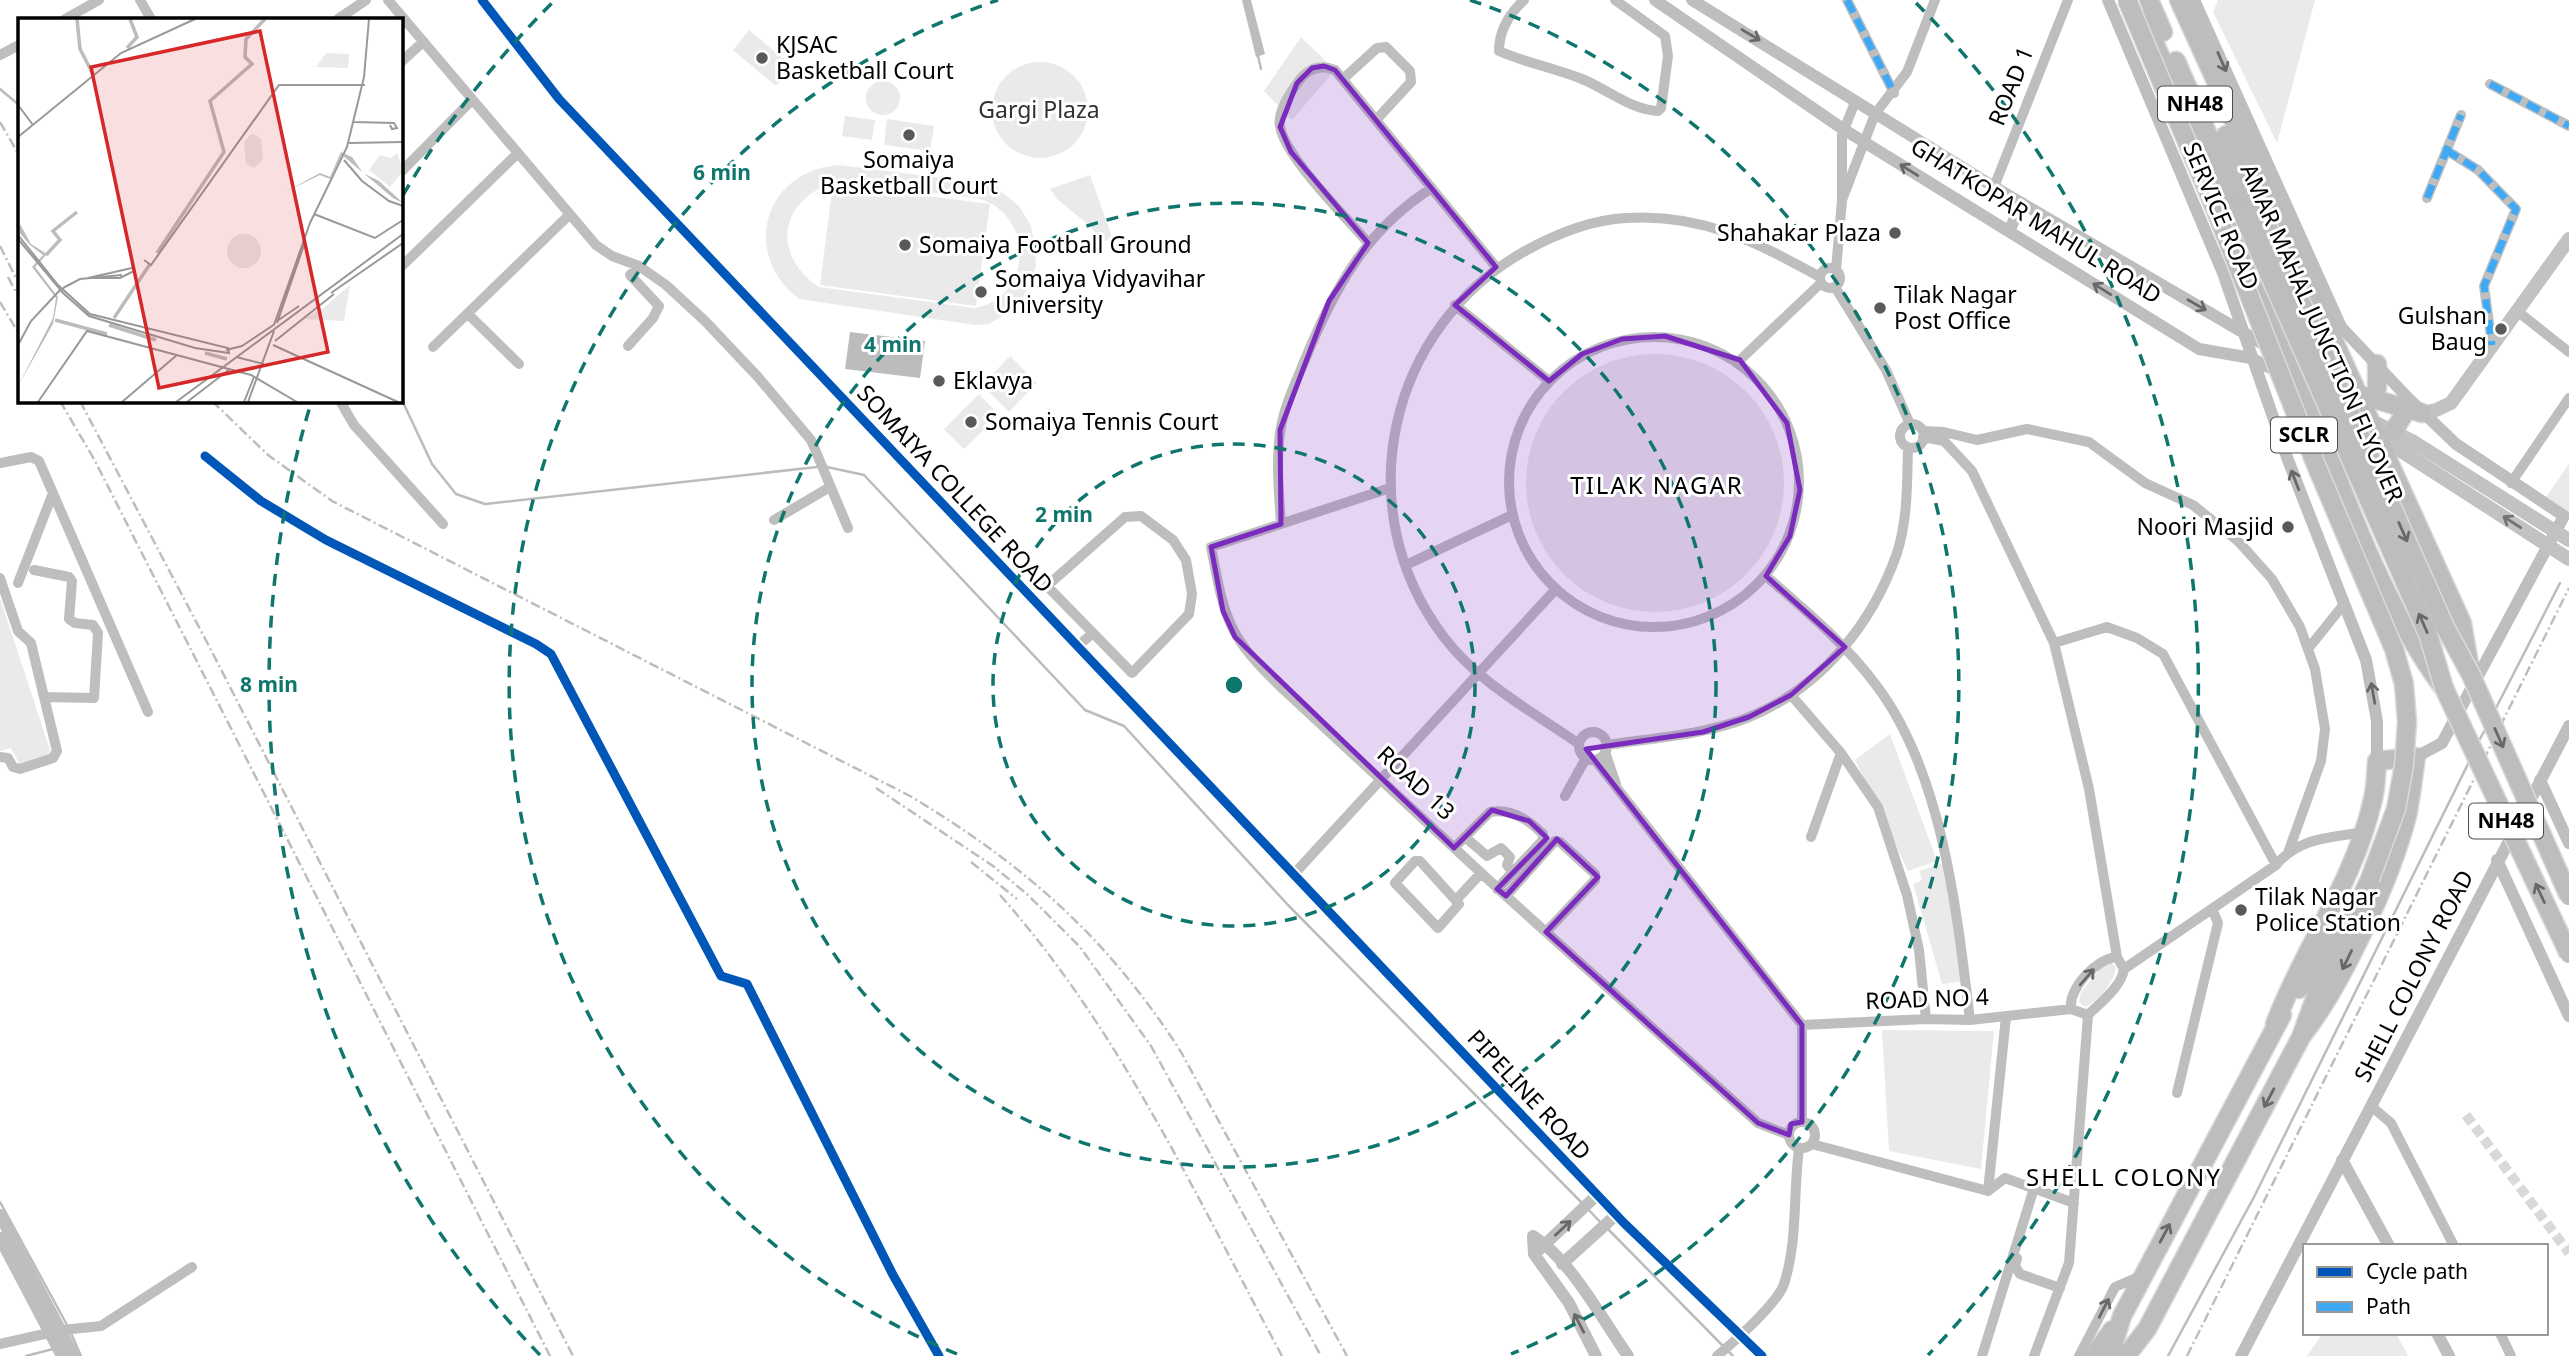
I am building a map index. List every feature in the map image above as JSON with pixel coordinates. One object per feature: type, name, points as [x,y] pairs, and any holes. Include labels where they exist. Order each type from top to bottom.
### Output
[{"type":"highway","name":"SCLR","points":[[2110,1356],[2122,1316],[2275,1024],[2313,969],[2364,877],[2384,806],[2392,763],[2395,722],[2392,686],[2383,653],[2304,470],[2208,216],[2118,0]]},
{"type":"highway","name":"SCLR","points":[[2127,0],[2221,224],[2316,465],[2394,649],[2404,684],[2407,722],[2404,765],[2396,809],[2364,877],[2301,1038],[2135,1356]]},
{"type":"highway","points":[[2136,0],[2278,330],[2287,357],[2301,384],[2343,490],[2413,646],[2444,688]]},
{"type":"highway","name":"AMAR MAHAL JUNCTION FLYOVER","points":[[2149,0],[2445,626],[2471,675]]},
{"type":"highway","name":"AMAR MAHAL JUNCTION FLYOVER","points":[[2167,0],[2248,205],[2428,634],[2444,688]]},
{"type":"highway","points":[[2179,0],[2334,327],[2337,349],[2354,387],[2380,430],[2389,462],[2462,623],[2471,675]]},
{"type":"highway","points":[[2377,364],[2377,388]]},
{"type":"highway","points":[[2354,387],[2412,406]]},
{"type":"highway","points":[[2354,387],[2377,388],[2412,406]]},
{"type":"highway","points":[[2380,430],[2412,406]]},
{"type":"highway","name":"NH48","points":[[2471,675],[2569,896]]},
{"type":"highway","name":"NH48","points":[[2444,688],[2569,954]]},
{"type":"highway","points":[[2275,1024],[2288,989],[2328,914],[2364,832],[2373,802],[2377,761],[2416,757],[2407,815],[2382,885],[2323,1010],[2301,1038]]},
{"type":"highway","points":[[2094,1356],[2122,1316]]},
{"type":"main road","points":[[2412,406],[2436,410],[2451,402],[2569,239]]},
{"type":"main road","name":"GHATKOPAR MAHUL ROAD","points":[[2287,357],[2380,430]]},
{"type":"main road","name":"GHATKOPAR MAHUL ROAD","points":[[2301,384],[2409,447]]},
{"type":"main road","points":[[2409,447],[2569,540]]},
{"type":"main road","points":[[2409,447],[2569,559]]},
{"type":"street","points":[[67,18],[99,0]]},
{"type":"street","points":[[140,0],[150,18]]},
{"type":"street","points":[[339,18],[366,0]]},
{"type":"street","points":[[388,0],[568,216],[596,245],[612,256],[639,266],[705,321],[749,368],[811,440],[848,528]]},
{"type":"street","name":"SOMAIYA COLLEGE ROAD","points":[[482,0],[559,99],[1294,874]]},
{"type":"street","points":[[1524,0],[1511,13],[1499,38],[1499,51],[1526,63],[1581,79],[1646,110],[1658,111],[1661,108],[1668,56],[1665,36],[1615,0]]},
{"type":"street","name":"GHATKOPAR MAHUL ROAD","points":[[1655,0],[1843,129],[2199,349],[2251,358],[2301,384]]},
{"type":"street","name":"GHATKOPAR MAHUL ROAD","points":[[1692,0],[2022,204],[2287,357]]},
{"type":"street","points":[[1847,0],[1895,93]]},
{"type":"street","points":[[1842,201],[1875,114],[1895,93],[1907,72],[1934,0]]},
{"type":"street","name":"ROAD 1","points":[[1994,187],[2068,0]]},
{"type":"street","name":"SERVICE ROAD","points":[[2108,0],[2245,333],[2251,358],[2344,604],[2373,688],[2377,761]]},
{"type":"street","points":[[2194,0],[2334,327],[2377,364],[2412,406],[2456,443],[2566,518],[2442,743],[2416,757]]},
{"type":"street","points":[[402,61],[423,42]]},
{"type":"street","points":[[0,55],[18,46]]},
{"type":"street","points":[[1343,79],[1377,48],[1386,47],[1410,71],[1411,82],[1376,120]]},
{"type":"street","points":[[1368,243],[1291,152],[1280,127],[1281,113],[1304,74],[1312,68],[1324,66],[1335,69],[1496,267]]},
{"type":"street","points":[[2490,84],[2569,126]]},
{"type":"street","points":[[402,171],[472,100]]},
{"type":"street","points":[[1835,287],[1840,279],[1836,270],[1842,201],[1843,129],[1855,102]]},
{"type":"street","points":[[2427,198],[2461,115]]},
{"type":"street","points":[[2446,150],[2478,170],[2516,209],[2484,286],[2493,345]]},
{"type":"street","points":[[402,266],[517,154]]},
{"type":"street","points":[[1281,524],[1277,472],[1280,430],[1294,386],[1329,301],[1368,243],[1408,203],[1432,188]]},
{"type":"street","points":[[2008,231],[2022,204]]},
{"type":"street","points":[[433,347],[568,216]]},
{"type":"street","points":[[1579,744],[1478,673],[1443,636],[1416,591],[1406,565],[1398,541],[1390,488],[1393,439],[1405,390],[1426,345],[1455,305],[1496,267],[1557,233],[1625,218],[1696,221],[1763,246],[1820,280],[1825,287],[1835,287]]},
{"type":"street","points":[[628,346],[653,318],[659,306],[630,275],[639,266]]},
{"type":"street","points":[[1740,360],[1820,280],[1824,269],[1836,270]]},
{"type":"street","points":[[1835,287],[1886,370],[1910,424],[1923,434],[1944,441],[1972,471],[2054,643],[2089,789],[2117,957],[2124,969],[2123,975],[2109,995],[2088,1015],[2069,1264],[2034,1356]]},
{"type":"street","points":[[1455,305],[1549,381]]},
{"type":"street","points":[[2517,311],[2569,352]]},
{"type":"street","points":[[468,314],[519,364]]},
{"type":"street","points":[[2245,333],[2334,327]]},
{"type":"street","points":[[1665,336],[1706,345],[1740,360],[1776,400],[1795,443],[1800,490],[1790,536],[1766,576],[1737,603],[1702,621],[1663,629],[1624,626],[1587,613],[1555,590],[1527,553],[1513,515],[1509,463],[1523,419],[1549,381],[1582,354],[1622,339],[1665,336]]},
{"type":"street","points":[[2251,358],[2287,357],[2337,349]]},
{"type":"street","points":[[2511,483],[2569,398]]},
{"type":"street","points":[[341,402],[354,425],[443,524]]},
{"type":"street","points":[[1910,424],[1903,427],[1901,442],[1908,447],[1919,445],[1923,434]]},
{"type":"street","points":[[1923,434],[1944,432],[1977,440],[2027,429],[2089,442],[2146,483],[2193,505],[2238,541],[2272,579],[2300,626],[2315,669],[2325,729],[2321,761],[2289,850],[2276,865],[2124,969]]},
{"type":"street","points":[[1565,796],[1590,759],[1606,749],[1703,732],[1749,717],[1791,695],[1820,673],[1845,647],[1876,602],[1897,551],[1907,497],[1908,447]]},
{"type":"street","points":[[205,456],[261,501],[326,540],[536,644],[551,654],[721,976],[747,984],[893,1275],[939,1356]]},
{"type":"street","points":[[0,463],[31,457],[37,459],[148,712]]},
{"type":"street","points":[[774,520],[829,483]]},
{"type":"street","name":"ROAD 13","points":[[1390,488],[1211,547],[1223,611],[1236,637],[1253,660],[1501,892],[1758,1123],[1789,1135]]},
{"type":"street","points":[[18,583],[53,493]]},
{"type":"street","points":[[1406,565],[1513,515]]},
{"type":"street","points":[[1033,600],[1125,517],[1141,516],[1173,540],[1186,560],[1192,594],[1189,614],[1116,688]]},
{"type":"street","points":[[34,570],[69,577],[72,581],[69,619],[75,623],[93,625],[98,633],[94,698],[44,698]]},
{"type":"street","points":[[1766,576],[1845,647],[1878,687],[1903,731],[1933,804],[1959,934],[1970,1020]]},
{"type":"street","points":[[0,578],[18,631],[31,643],[56,755],[16,769],[8,758],[0,757]]},
{"type":"street","points":[[1047,586],[1132,673]]},
{"type":"street","points":[[1294,874],[1555,590]]},
{"type":"street","points":[[2308,649],[2344,604]]},
{"type":"street","points":[[2054,643],[2107,626],[2137,638],[2163,654],[2276,865]]},
{"type":"street","points":[[1078,646],[1093,634]]},
{"type":"street","points":[[1791,695],[1840,753],[1878,807],[1907,895],[1919,950],[1926,1019]]},
{"type":"street","name":"SHELL COLONY ROAD","points":[[2241,1356],[2569,726]]},
{"type":"street","points":[[1616,784],[1603,737],[1596,733],[1587,734],[1579,744],[1580,751],[1616,784],[1802,1026],[1802,1122]]},
{"type":"street","points":[[1811,837],[1840,753]]},
{"type":"street","points":[[2540,780],[2569,843]]},
{"type":"street","points":[[1454,848],[1493,811],[1529,821],[1543,834],[1543,840],[1513,872],[1501,892]]},
{"type":"street","points":[[2289,850],[2307,842],[2364,832]]},
{"type":"street","points":[[1465,837],[1487,856],[1501,848],[1510,857],[1507,865],[1513,872]]},
{"type":"street","points":[[1501,892],[1555,841],[1560,842],[1595,874],[1595,880],[1546,932]]},
{"type":"street","points":[[1417,860],[1456,900],[1459,906],[1436,928],[1395,885],[1395,880],[1417,860]]},
{"type":"street","points":[[2497,860],[2569,1016]]},
{"type":"street","points":[[1456,900],[1481,873]]},
{"type":"street","name":"PIPELINE ROAD","points":[[1294,874],[1607,1223],[1762,1356]]},
{"type":"street","points":[[2177,1093],[2218,923],[2212,909]]},
{"type":"street","points":[[2071,1009],[2071,996],[2092,970],[2101,961],[2117,957]]},
{"type":"street","name":"ROAD NO 4","points":[[1802,1026],[1926,1019],[1970,1020],[2071,1009],[2088,1015]]},
{"type":"street","points":[[1988,1191],[2006,1017]]},
{"type":"street","points":[[2371,1106],[2391,1123],[2453,1244]]},
{"type":"street","points":[[1799,1149],[1792,1144],[1789,1135],[1791,1128],[1802,1122],[1815,1131],[1812,1144]]},
{"type":"street","points":[[1799,1149],[1812,1144],[1988,1191]]},
{"type":"street","points":[[1719,1355],[1739,1338],[1783,1287],[1794,1228],[1799,1149]]},
{"type":"street","points":[[2342,1160],[2388,1244]]},
{"type":"street","points":[[1988,1191],[2005,1178],[2074,1203]]},
{"type":"street","points":[[2035,1189],[2015,1266],[2020,1274],[2060,1288]]},
{"type":"street","points":[[1982,1356],[2035,1189]]},
{"type":"street","points":[[1534,1254],[1589,1203]]},
{"type":"street","points":[[0,1215],[63,1345]]},
{"type":"street","points":[[1562,1264],[1607,1223]]},
{"type":"street","points":[[1596,1356],[1569,1303],[1534,1254],[1533,1236],[1545,1244],[1562,1264],[1628,1356]]},
{"type":"street","points":[[0,1238],[63,1345]]},
{"type":"street","points":[[0,1344],[63,1345],[101,1326],[192,1267]]},
{"type":"street","points":[[2078,1356],[2115,1287],[2143,1275]]},
{"type":"street","points":[[2438,1335],[2449,1356]]},
{"type":"street","points":[[2501,1335],[2511,1356]]},
{"type":"highlighted area","points":[[1324,66],[1335,70],[1496,267],[1455,305],[1549,381],[1582,354],[1622,339],[1665,336],[1740,360],[1787,423],[1800,490],[1790,536],[1766,576],[1845,647],[1791,695],[1749,717],[1703,732],[1586,749],[1802,1025],[1802,1122],[1791,1124],[1789,1135],[1758,1123],[1546,932],[1598,877],[1557,839],[1506,896],[1497,889],[1547,838],[1529,821],[1492,810],[1454,848],[1235,637],[1223,611],[1211,547],[1281,524],[1280,430],[1329,301],[1368,243],[1291,152],[1280,127],[1297,83],[1312,68]]},
{"type":"green space","points":[[2218,0],[2315,0],[2277,143],[2213,12]]},
{"type":"green space","name":"KJSAC Basketball Court","points":[[749,30],[792,66],[776,86],[733,50]]},
{"type":"green space","points":[[1301,37],[1335,70],[1292,120],[1264,91]]},
{"type":"green space","name":"Gargi Plaza","points":[[1031,62],[1049,62],[1067,70],[1080,83],[1088,101],[1085,129],[1067,150],[1049,158],[1031,158],[1013,150],[1000,137],[992,119],[992,101],[1000,83],[1013,70]]},
{"type":"green space","points":[[883,81],[895,86],[900,98],[895,110],[883,115],[871,110],[866,98],[871,86]]},
{"type":"green space","points":[[845,116],[875,120],[872,140],[842,136]]},
{"type":"green space","name":"Somaiya Basketball Court","points":[[887,119],[934,126],[930,151],[884,145]]},
{"type":"green space","points":[[839,165],[983,183],[997,188],[1019,206],[1030,224],[1035,243],[1036,265],[1032,281],[1020,301],[989,324],[975,325],[799,299],[781,281],[770,260],[766,238],[769,217],[778,198],[793,182],[813,170]],"holes":[[[842,182],[976,198],[995,206],[1009,219],[1017,236],[1020,254],[1017,272],[1008,288],[994,301],[974,308],[819,287],[804,274],[788,245],[792,216],[801,202],[815,191],[833,183],[820,285],[976,306],[990,204],[835,184]]]},
{"type":"green space","points":[[1090,175],[1112,237],[1102,243],[1091,227],[1057,199],[1050,189]]},
{"type":"green space","points":[[1642,354],[1668,354],[1705,363],[1727,375],[1747,391],[1763,411],[1775,433],[1782,458],[1782,508],[1775,533],[1763,555],[1747,575],[1727,591],[1705,603],[1668,612],[1642,612],[1605,603],[1583,591],[1563,575],[1547,555],[1535,533],[1526,496],[1526,470],[1535,433],[1547,411],[1563,391],[1583,375],[1605,363]]},
{"type":"green space","points":[[1010,356],[1037,383],[1009,412],[982,385]]},
{"type":"green space","name":"Somaiya Tennis Court","points":[[979,394],[999,415],[964,449],[944,429]]},
{"type":"green space","points":[[2569,464],[2569,512],[2546,497]]},
{"type":"green space","points":[[0,598],[51,753],[20,765],[11,748],[0,751]]},
{"type":"green space","points":[[1890,734],[1937,861],[1908,871],[1855,760]]},
{"type":"green space","points":[[1943,863],[1965,981],[1942,984],[1913,884],[1922,880],[1919,871]]},
{"type":"green space","points":[[2111,962],[2116,967],[2109,985],[2085,1007],[2079,1002],[2081,992],[2105,963]]},
{"type":"green space","points":[[1882,1030],[1994,1031],[1981,1169],[1889,1151]]},
{"type":"green space","points":[[2322,1335],[2397,1335],[2408,1356],[2307,1356]]},
{"type":"shaded area","points":[[1242,0],[1251,0],[1265,54],[1256,57]]},
{"type":"shaded area","points":[[850,332],[925,341],[920,378],[845,369]]},
{"type":"waterway","points":[[1258,56],[1261,69]]},
{"type":"waterway","points":[[0,89],[18,104]]},
{"type":"waterway","points":[[402,400],[432,464],[456,494],[485,504],[817,467]]},
{"type":"waterway","points":[[827,467],[864,475],[1085,710],[1124,726],[1288,905],[1583,1204]]},
{"type":"waterway","points":[[2495,710],[2560,583]]},
{"type":"waterway","points":[[2477,744],[2486,728]]},
{"type":"waterway","points":[[2168,1356],[2254,1197],[2470,760]]},
{"type":"waterway","points":[[0,1202],[67,1325]]},
{"type":"waterway","points":[[1587,1208],[1602,1224]]},
{"type":"waterway","points":[[1607,1228],[1723,1346]]},
{"type":"waterway","points":[[70,1331],[81,1356]]},
{"type":"waterway","points":[[26,1356],[53,1349]]},
{"type":"waterway","points":[[1727,1350],[1733,1356]]},
{"type":"tunnel","points":[[2466,1115],[2569,1253]]},
{"type":"railway","points":[[0,122],[18,153]]},
{"type":"railway","points":[[0,246],[18,282]]},
{"type":"railway","points":[[8,277],[18,296]]},
{"type":"railway","points":[[0,302],[18,332]]},
{"type":"railway","points":[[61,402],[94,459],[550,1356]]},
{"type":"railway","points":[[81,402],[211,650],[573,1356]]},
{"type":"railway","points":[[213,402],[268,455],[332,501],[910,796],[952,822],[1027,877],[1061,907],[1124,974],[1181,1052],[1347,1356]]},
{"type":"railway","points":[[2187,1356],[2569,588]]},
{"type":"railway","points":[[876,788],[993,866],[1028,895],[1080,947],[1151,1046],[1321,1356]]},
{"type":"railway","points":[[971,862],[1017,899]]},
{"type":"railway","points":[[1000,895],[1043,947],[1120,1059],[1187,1176],[1282,1356]]},
{"type":"marked path","points":[[1847,0],[1894,93]]},
{"type":"marked path","points":[[2490,84],[2569,126]]},
{"type":"marked path","points":[[2427,198],[2461,115]]},
{"type":"marked path","points":[[2446,150],[2478,170],[2516,209],[2484,286],[2492,345]]},
{"type":"cycle path","points":[[482,0],[559,99],[1624,1223],[1762,1356]]},
{"type":"cycle path","points":[[205,456],[261,501],[326,540],[536,644],[551,654],[721,976],[747,984],[893,1275],[939,1356]]},
{"type":"place","name":"KJSAC Basketball Court","points":[[762,58]]},
{"type":"place","name":"Somaiya Basketball Court","points":[[909,135]]},
{"type":"place","name":"Shahakar Plaza","points":[[1895,233]]},
{"type":"place","name":"Somaiya Football Ground","points":[[905,245]]},
{"type":"place","name":"Somaiya Vidyavihar University","points":[[981,292]]},
{"type":"place","name":"Tilak Nagar Post Office","points":[[1880,308]]},
{"type":"place","name":"Gulshan Baug","points":[[2501,329]]},
{"type":"place","name":"Eklavya","points":[[939,381]]},
{"type":"place","name":"Somaiya Tennis Court","points":[[971,422]]},
{"type":"place","name":"Noori Masjid","points":[[2288,527]]},
{"type":"place","name":"Tilak Nagar Police Station","points":[[2241,910]]},
{"type":"district","name":"TILAK NAGAR","points":[[1657,486]]},
{"type":"district","name":"SHELL COLONY","points":[[2124,1178]]}]
